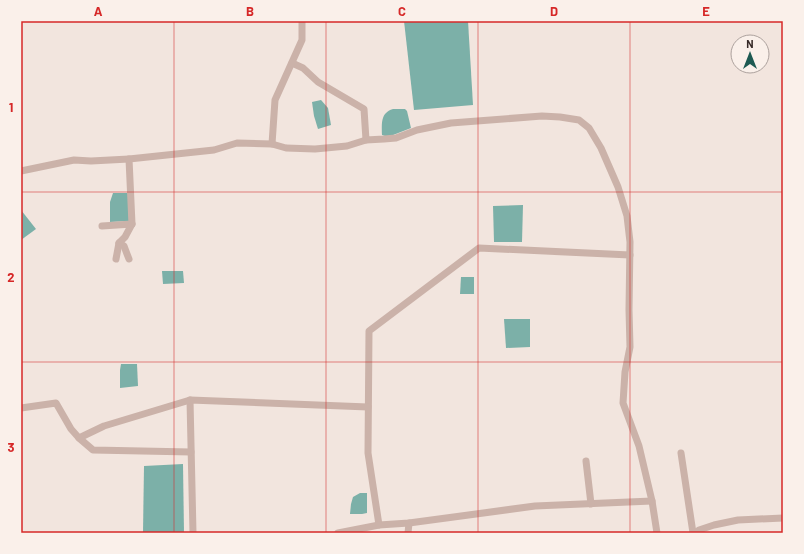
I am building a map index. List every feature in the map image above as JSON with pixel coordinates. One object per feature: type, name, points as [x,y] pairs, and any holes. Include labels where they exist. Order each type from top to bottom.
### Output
[{"type":"street","points":[[272,144],[275,100],[302,40],[302,21]]},
{"type":"street","points":[[292,63],[303,68],[318,82],[364,109],[366,140]]},
{"type":"street","points":[[21,171],[74,160],[91,161],[129,159],[214,150],[237,143],[272,144],[286,148],[315,150],[347,146],[366,140],[396,138],[417,130],[451,123],[542,116],[579,120],[589,128],[601,148],[618,187],[627,216],[630,242],[630,347],[625,372],[623,403],[639,446],[652,501],[657,533]]},
{"type":"street","points":[[116,259],[119,243],[125,237],[132,224],[129,159]]},
{"type":"street","points":[[102,226],[132,224]]},
{"type":"street","points":[[119,243],[124,246],[129,259]]},
{"type":"street","points":[[379,525],[368,453],[369,331],[480,248],[630,255]]},
{"type":"street","points":[[79,438],[104,426],[190,400],[368,407]]},
{"type":"street","points":[[190,400],[193,533]]},
{"type":"street","points":[[21,408],[56,403],[71,429],[93,450],[191,452]]},
{"type":"street","points":[[681,453],[694,533],[714,525],[738,520],[783,518]]},
{"type":"street","points":[[586,461],[591,504]]},
{"type":"street","points":[[338,533],[379,525],[409,523],[535,506],[652,501]]},
{"type":"street","points":[[408,533],[409,523]]},
{"type":"water","points":[[404,21],[468,21],[473,105],[414,110]]},
{"type":"water","points":[[321,100],[328,108],[331,125],[318,129],[312,102]]},
{"type":"water","points":[[393,109],[405,109],[407,111],[411,128],[388,137],[382,135],[383,119],[386,113]]},
{"type":"water","points":[[113,193],[128,193],[129,221],[110,222],[110,202]]},
{"type":"water","points":[[523,205],[522,242],[494,242],[493,206]]},
{"type":"water","points":[[21,210],[36,229],[21,240]]},
{"type":"water","points":[[162,271],[183,271],[184,283],[163,284]]},
{"type":"water","points":[[461,277],[474,277],[474,294],[460,294]]},
{"type":"water","points":[[504,319],[530,319],[530,347],[506,348]]},
{"type":"water","points":[[121,364],[137,364],[138,386],[120,388]]},
{"type":"water","points":[[183,464],[184,533],[143,533],[144,466]]},
{"type":"water","points":[[360,493],[367,493],[367,513],[350,514],[353,497]]}]
